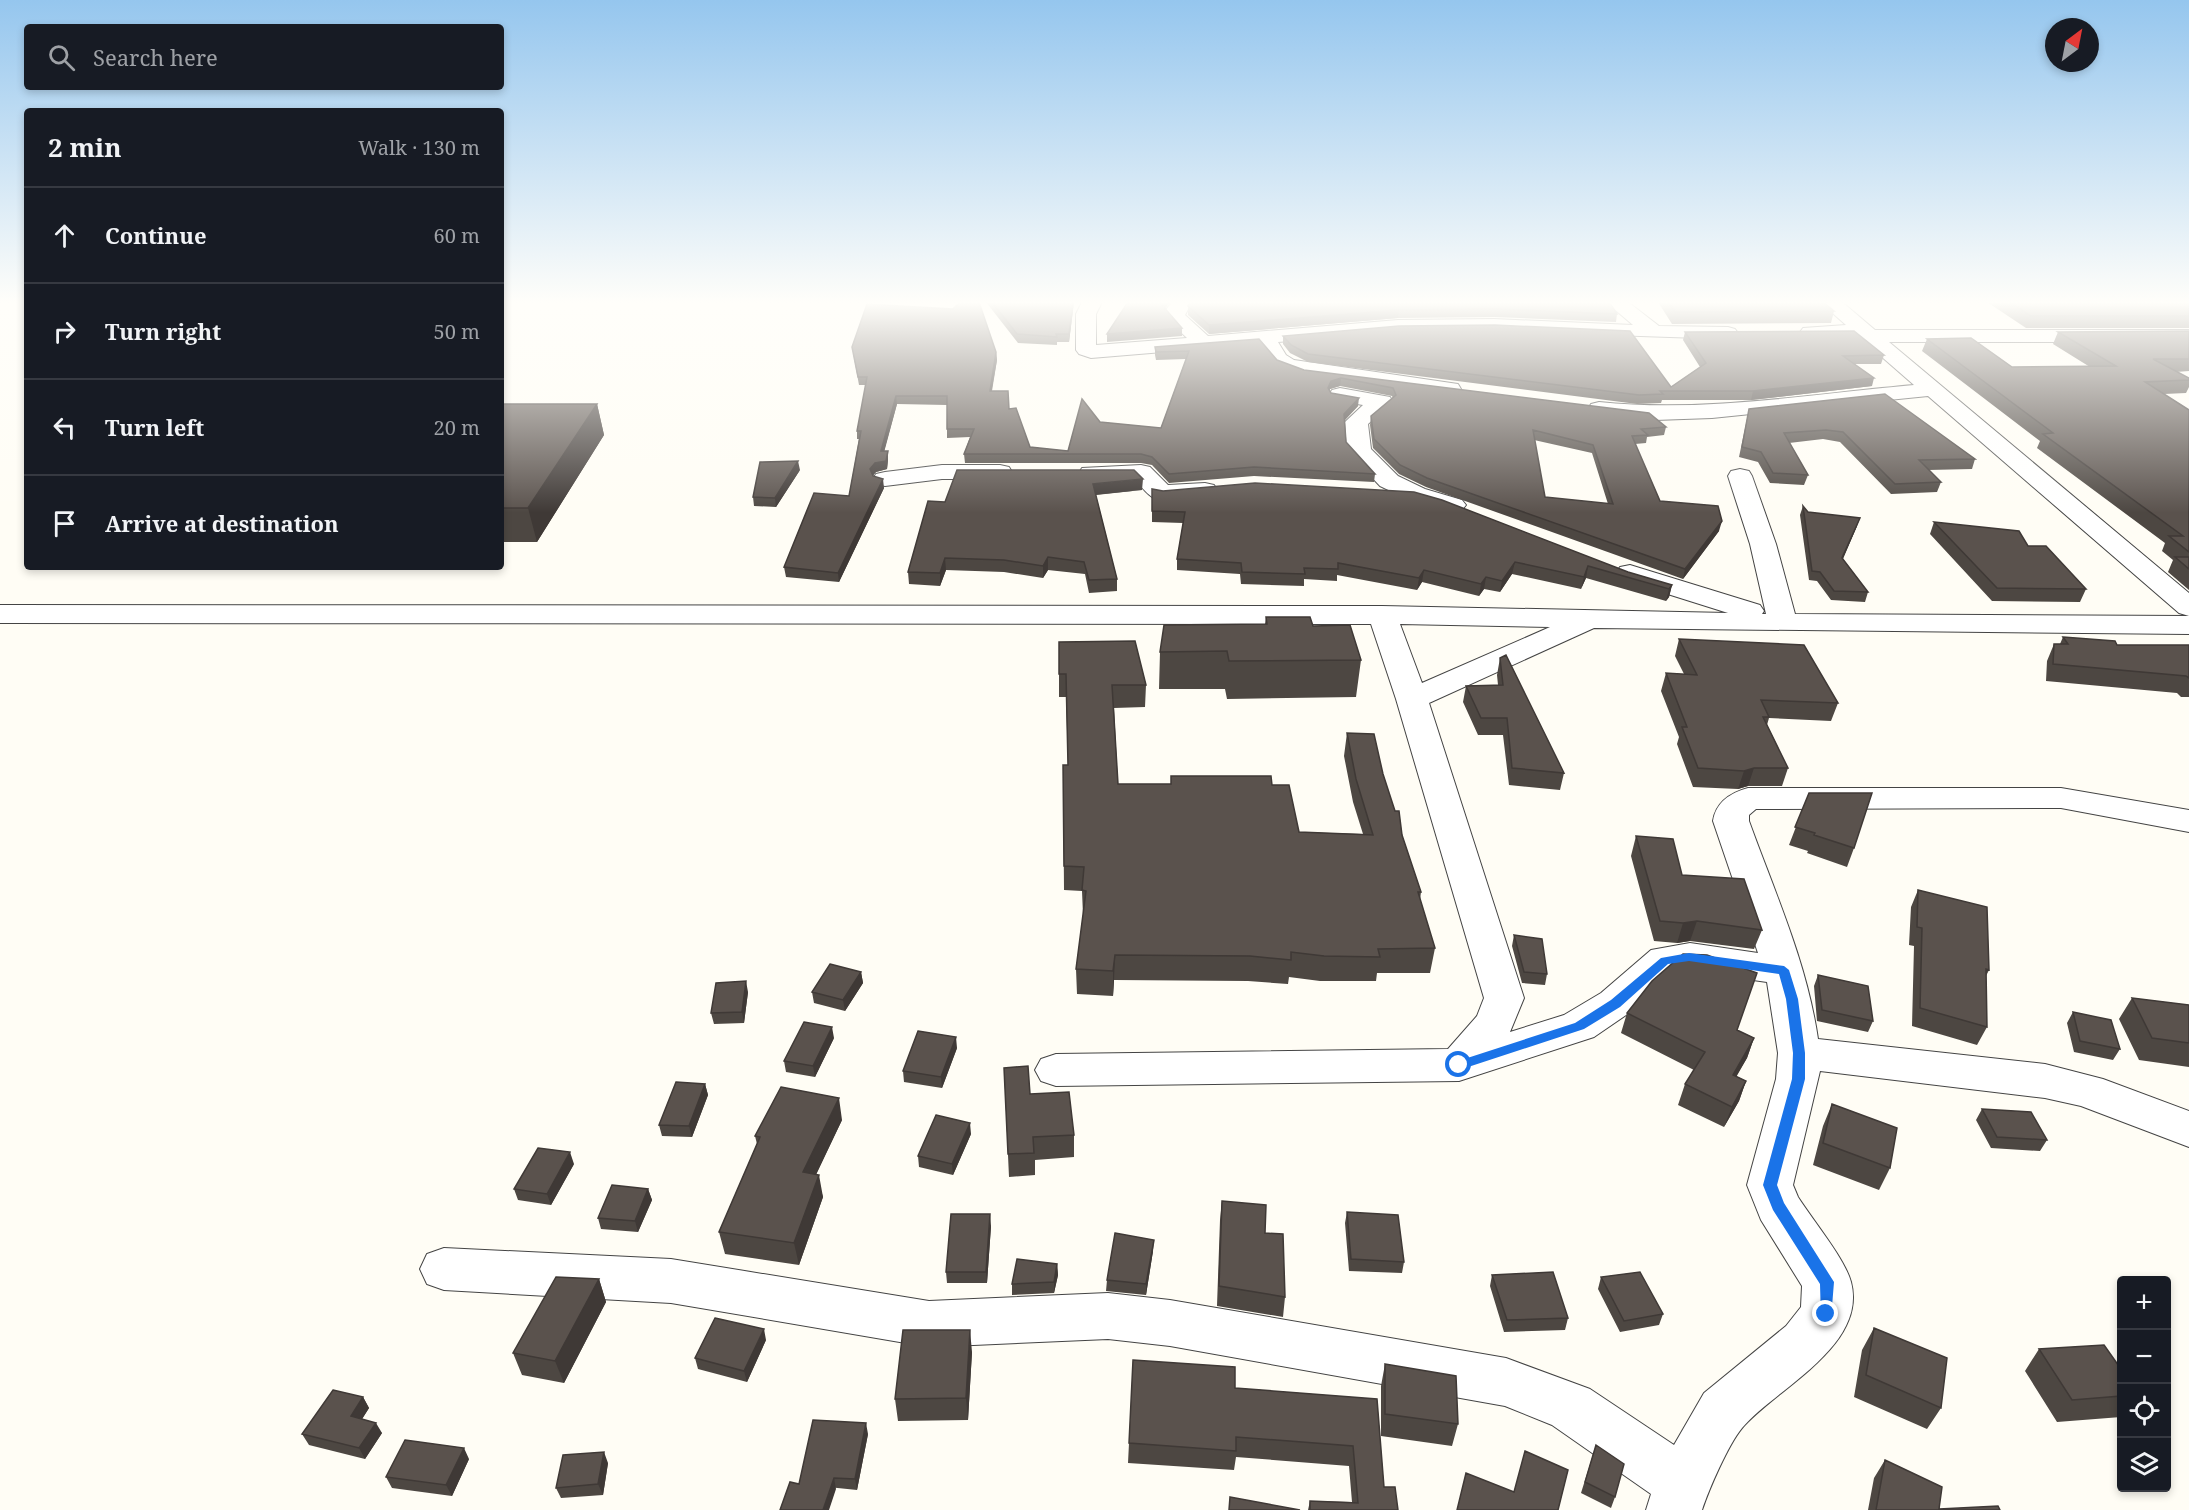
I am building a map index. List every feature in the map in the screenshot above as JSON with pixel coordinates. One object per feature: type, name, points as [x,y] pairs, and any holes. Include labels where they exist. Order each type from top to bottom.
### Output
[{"type":"street","points":[[1333,372],[1467,391]]},
{"type":"street","points":[[1915,372],[2189,607]]},
{"type":"street","points":[[1342,374],[1327,393],[1382,402],[1356,422],[1359,451],[1389,481],[1416,494],[1475,514]]},
{"type":"street","points":[[1580,406],[1637,413],[1751,409],[1825,399],[1935,389]]},
{"type":"street","points":[[885,479],[942,472],[1022,472]]},
{"type":"street","points":[[1064,473],[1141,472],[1162,493],[1228,487]]},
{"type":"street","points":[[1740,476],[1763,544],[1783,623]]},
{"type":"street","points":[[1370,492],[1416,494]]},
{"type":"street","points":[[1604,563],[1783,623]]},
{"type":"street","points":[[0,614],[1382,615],[1783,623],[2189,625]]},
{"type":"street","points":[[1382,615],[1412,699],[1504,998],[1495,1023],[1459,1065]]},
{"type":"street","points":[[1412,699],[1592,619]]},
{"type":"street","points":[[444,1269],[671,1281],[929,1324],[1108,1316],[1182,1325],[1506,1382],[1571,1407],[1678,1497],[1723,1411],[1804,1342],[1826,1314],[1827,1282],[1778,1206],[1770,1185],[1798,1079],[1799,1053],[1792,999],[1784,970],[1731,821],[1732,811],[1748,799],[2061,798],[2189,821]]},
{"type":"street","points":[[1056,1070],[1459,1065],[1579,1026],[1615,1004],[1665,960],[1689,957],[1784,970]]},
{"type":"street","points":[[1799,1053],[2044,1081],[2088,1091],[2189,1129]]},
{"type":"building","points":[[857,372],[993,372],[990,391],[1008,391],[1009,409],[1016,408],[1030,447],[1068,451],[1082,399],[1100,422],[1161,428],[1181,372],[1324,372],[1649,413],[1666,427],[1641,429],[1648,435],[1632,436],[1660,501],[1718,506],[1722,521],[1685,569],[1427,478],[1400,465],[1374,439],[1371,416],[1396,395],[1393,388],[1341,378],[1331,381],[1328,388],[1331,393],[1359,398],[1344,414],[1346,442],[1375,474],[1254,467],[1169,474],[1152,457],[1141,454],[964,454],[974,429],[947,429],[947,396],[896,396],[881,451],[888,451],[886,461],[875,463],[870,469],[873,476],[883,479],[838,573],[784,567],[814,493],[849,496],[861,431],[857,431],[867,377],[858,377]],"holes":[[[1533,430],[1593,445],[1613,504],[1545,497]]]},
{"type":"building","points":[[1457,372],[1660,372],[1671,387],[1692,372],[1866,372],[1874,378],[1753,391],[1660,391],[1663,394],[1639,395]]},
{"type":"building","points":[[1972,372],[2179,372],[2189,378],[2189,380],[2145,382],[2189,410],[2189,552],[2169,536],[2183,536],[2043,434],[2053,433]]},
{"type":"building","points":[[1885,394],[1975,459],[1919,460],[1941,482],[1895,484],[1843,432],[1826,430],[1784,433],[1808,475],[1773,473],[1761,452],[1742,447],[1749,409]]},
{"type":"building","points":[[504,404],[597,404],[528,508],[504,508]]},
{"type":"building","points":[[798,461],[775,498],[753,497],[760,462]]},
{"type":"building","points":[[957,470],[1134,470],[1143,479],[1093,484],[1117,579],[1089,580],[1084,562],[1048,557],[1043,566],[1004,560],[945,558],[940,573],[908,572],[928,501],[945,502]]},
{"type":"building","points":[[1255,483],[1414,492],[1442,500],[1628,572],[1672,585],[1669,589],[1588,566],[1584,577],[1515,562],[1502,581],[1486,577],[1481,584],[1424,570],[1419,578],[1338,563],[1338,569],[1304,568],[1305,574],[1242,572],[1241,563],[1177,559],[1185,512],[1152,511],[1152,489],[1163,491]]},
{"type":"building","points":[[1803,506],[1808,512],[1860,518],[1842,558],[1868,592],[1834,591],[1820,572],[1812,571]]},
{"type":"building","points":[[1934,522],[2019,531],[2028,546],[2046,546],[2086,589],[1997,588]]},
{"type":"building","points":[[2175,557],[2189,557],[2189,569]]},
{"type":"building","points":[[1266,617],[1310,617],[1313,626],[1350,625],[1361,660],[1229,661],[1227,651],[1160,652],[1164,625],[1267,624]]},
{"type":"building","points":[[2063,637],[2115,641],[2117,645],[2189,645],[2189,678],[2053,664],[2054,644],[2068,644]]},
{"type":"building","points":[[1679,639],[1804,645],[1838,703],[1761,700],[1769,717],[1763,717],[1788,768],[1754,768],[1744,771],[1698,768],[1682,727],[1687,727],[1666,673],[1697,675]]},
{"type":"building","points":[[1135,641],[1146,685],[1112,685],[1118,784],[1171,784],[1171,776],[1271,776],[1272,785],[1289,785],[1299,832],[1373,835],[1356,779],[1347,733],[1374,734],[1383,774],[1395,811],[1399,811],[1402,835],[1421,892],[1418,892],[1435,948],[1378,949],[1380,957],[1324,956],[1291,952],[1291,960],[1250,956],[1115,955],[1113,971],[1076,969],[1086,891],[1082,890],[1084,867],[1064,866],[1063,765],[1068,765],[1066,674],[1059,674],[1059,642]]},
{"type":"building","points":[[1506,655],[1564,773],[1512,768],[1507,718],[1481,718],[1466,686],[1503,685],[1500,658]]},
{"type":"building","points":[[1809,793],[1872,793],[1854,848],[1795,827]]},
{"type":"building","points":[[1636,836],[1673,839],[1682,875],[1744,879],[1762,930],[1697,921],[1683,923],[1660,921]]},
{"type":"building","points":[[1918,890],[1987,907],[1989,970],[1986,969],[1987,1027],[1920,1008],[1922,928],[1917,927]]},
{"type":"building","points":[[1514,935],[1542,939],[1547,974],[1524,972]]},
{"type":"building","points":[[1683,954],[1707,955],[1757,973],[1737,1030],[1754,1038],[1733,1075],[1746,1081],[1732,1107],[1685,1084],[1705,1052],[1627,1013],[1652,981]]},
{"type":"building","points":[[830,964],[861,972],[843,1000],[812,992]]},
{"type":"building","points":[[1818,975],[1868,986],[1873,1021],[1822,1010]]},
{"type":"building","points":[[746,981],[742,1012],[711,1013],[716,983]]},
{"type":"building","points":[[2132,998],[2189,1005],[2189,1043],[2152,1038]]},
{"type":"building","points":[[2073,1012],[2111,1020],[2120,1049],[2080,1041]]},
{"type":"building","points":[[804,1022],[832,1027],[813,1066],[784,1061]]},
{"type":"building","points":[[918,1031],[956,1037],[941,1077],[903,1071]]},
{"type":"building","points":[[1028,1066],[1030,1094],[1069,1092],[1074,1135],[1033,1137],[1034,1153],[1008,1154],[1004,1068]]},
{"type":"building","points":[[676,1082],[705,1084],[689,1126],[659,1125]]},
{"type":"building","points":[[781,1087],[839,1098],[803,1172],[819,1175],[794,1243],[719,1232],[760,1137],[755,1136]]},
{"type":"building","points":[[1832,1104],[1897,1128],[1890,1168],[1823,1143]]},
{"type":"building","points":[[1982,1109],[2031,1112],[2047,1140],[1997,1137]]},
{"type":"building","points":[[936,1115],[970,1123],[952,1164],[918,1156]]},
{"type":"building","points":[[538,1148],[570,1152],[547,1194],[514,1189]]},
{"type":"building","points":[[612,1185],[648,1189],[635,1221],[598,1218]]},
{"type":"building","points":[[1222,1201],[1266,1205],[1265,1233],[1283,1234],[1285,1297],[1219,1286]]},
{"type":"building","points":[[1347,1212],[1398,1215],[1404,1262],[1351,1259]]},
{"type":"building","points":[[951,1214],[990,1214],[986,1272],[946,1272]]},
{"type":"building","points":[[1115,1233],[1154,1240],[1146,1284],[1107,1280]]},
{"type":"building","points":[[1017,1259],[1057,1264],[1054,1282],[1012,1284]]},
{"type":"building","points":[[1553,1272],[1568,1318],[1507,1320],[1492,1275]]},
{"type":"building","points":[[1640,1272],[1663,1314],[1624,1321],[1601,1277]]},
{"type":"building","points":[[556,1277],[599,1279],[555,1361],[513,1353]]},
{"type":"building","points":[[715,1318],[764,1329],[744,1371],[695,1358]]},
{"type":"building","points":[[1874,1328],[1947,1358],[1941,1408],[1866,1375]]},
{"type":"building","points":[[903,1330],[970,1330],[966,1398],[895,1399]]},
{"type":"building","points":[[2104,1345],[2117,1363],[2117,1396],[2072,1400],[2039,1349]]},
{"type":"building","points":[[1133,1360],[1235,1367],[1235,1388],[1377,1399],[1384,1487],[1395,1487],[1398,1510],[1310,1510],[1310,1501],[1358,1503],[1353,1446],[1236,1437],[1236,1451],[1129,1443]]},
{"type":"building","points":[[1385,1364],[1456,1376],[1458,1424],[1385,1414]]},
{"type":"building","points":[[333,1390],[363,1397],[351,1416],[376,1423],[359,1448],[302,1434]]},
{"type":"building","points":[[813,1420],[866,1423],[855,1479],[834,1478],[823,1510],[780,1510],[790,1482],[799,1484]]},
{"type":"building","points":[[405,1440],[464,1448],[446,1485],[386,1477]]},
{"type":"building","points":[[1596,1445],[1624,1464],[1615,1497],[1585,1482]]},
{"type":"building","points":[[1525,1451],[1568,1470],[1558,1510],[1457,1510],[1466,1473],[1514,1492]]},
{"type":"building","points":[[604,1452],[598,1484],[556,1488],[563,1455]]},
{"type":"building","points":[[1885,1460],[1942,1487],[1939,1509],[1998,1506],[2000,1510],[1876,1510]]},
{"type":"building","points":[[1230,1497],[1300,1510],[1229,1510]]},
{"type":"route","points":[[1459,1065],[1579,1026],[1615,1004],[1665,960],[1689,957],[1713,959],[1784,970],[1792,999],[1799,1053],[1798,1079],[1770,1185],[1778,1206],[1827,1282],[1826,1314]]}]
